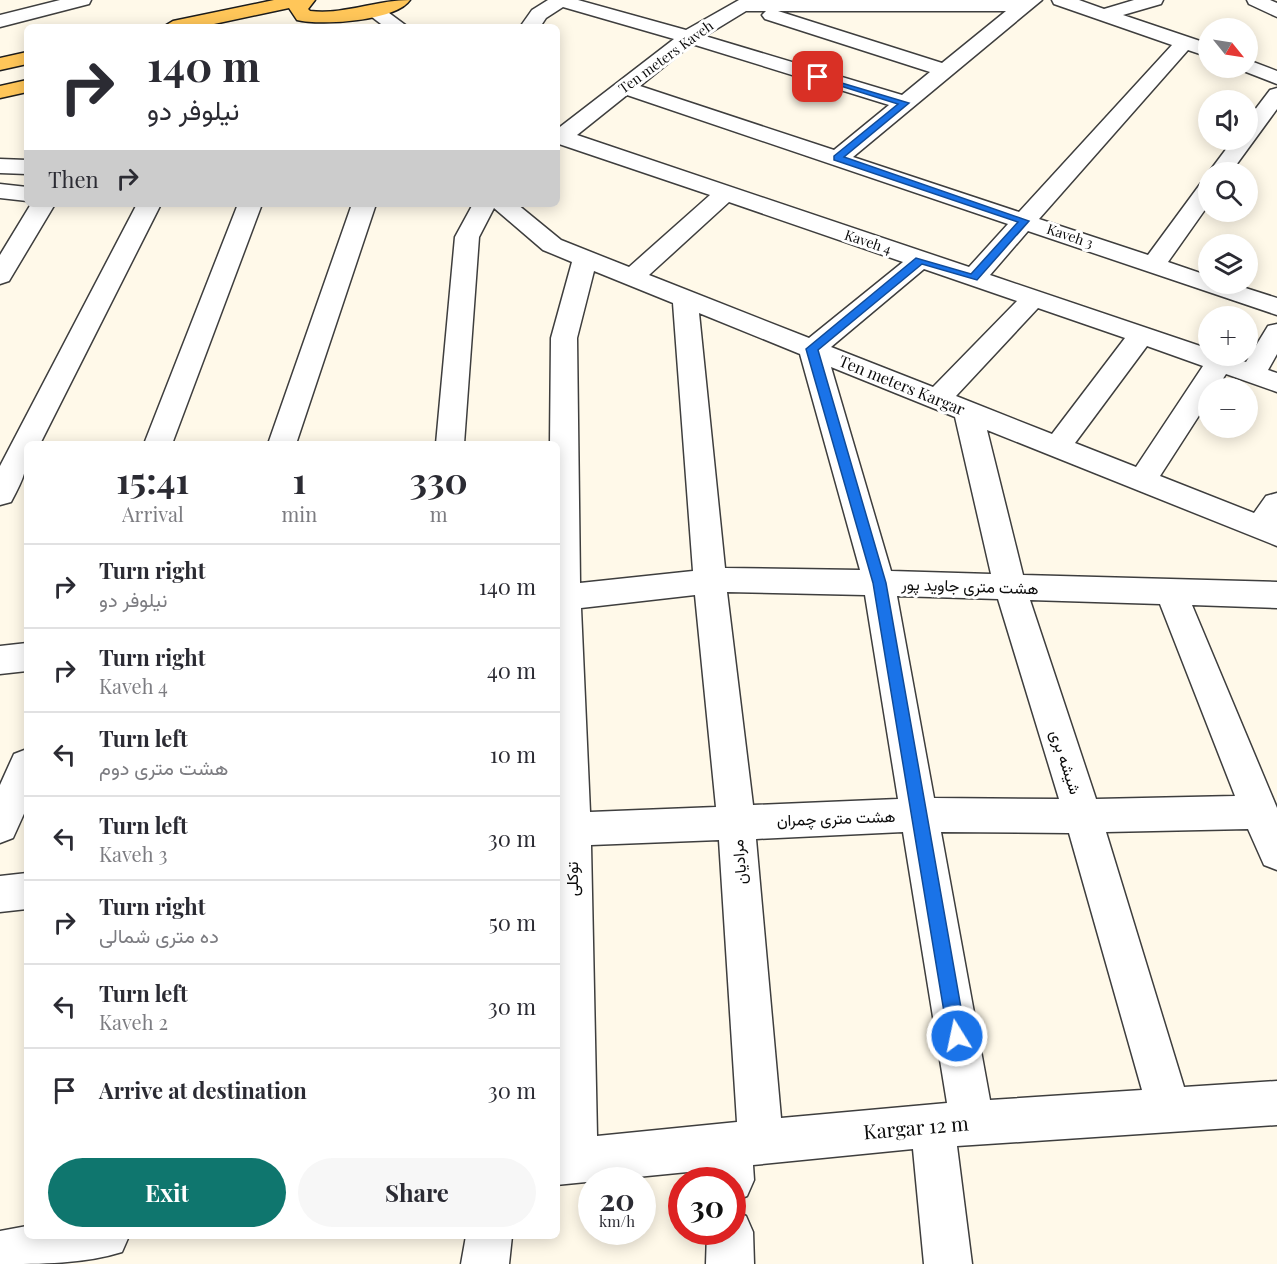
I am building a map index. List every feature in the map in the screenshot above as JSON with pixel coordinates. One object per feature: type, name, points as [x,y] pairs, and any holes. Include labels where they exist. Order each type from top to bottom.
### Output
[{"type":"main road","points":[[187,24],[301,0]]},
{"type":"main road","points":[[306,0],[298,9],[304,16],[324,19]]},
{"type":"main road","points":[[302,24],[374,10],[401,0]]},
{"type":"main road","points":[[0,64],[24,59]]},
{"type":"main road","points":[[0,92],[24,87]]},
{"type":"street","points":[[0,21],[82,0]]},
{"type":"street","points":[[1061,0],[1198,47]]},
{"type":"street","points":[[1103,15],[1154,0]]},
{"type":"street","points":[[1256,0],[1277,11]]},
{"type":"street","points":[[530,24],[545,9],[562,1],[904,103]]},
{"type":"street","points":[[732,3],[1029,3]]},
{"type":"street","points":[[732,3],[944,70]]},
{"type":"street","name":"Ten meters Kaveh","points":[[560,136],[732,3]]},
{"type":"street","points":[[838,158],[1029,3]]},
{"type":"street","points":[[374,10],[394,24]]},
{"type":"street","points":[[973,278],[1185,42]]},
{"type":"street","name":"Kaveh 3","points":[[623,87],[1277,307]]},
{"type":"street","points":[[1258,120],[1277,94]]},
{"type":"street","name":"Kaveh 4","points":[[560,139],[1198,354]]},
{"type":"street","points":[[0,166],[24,167]]},
{"type":"street","points":[[0,191],[24,194]]},
{"type":"street","points":[[632,277],[726,193]]},
{"type":"street","points":[[1154,265],[1198,203]]},
{"type":"street","points":[[0,276],[10,246],[41,207]]},
{"type":"street","points":[[27,441],[147,207]]},
{"type":"street","points":[[159,441],[249,207]]},
{"type":"street","points":[[283,441],[363,207]]},
{"type":"street","points":[[450,441],[467,237],[483,207]]},
{"type":"street","name":"Ten meters Kargar","points":[[507,207],[552,245],[1142,481],[1271,522]]},
{"type":"street","name":"توکلی","points":[[566,1162],[560,598],[564,338],[585,258]]},
{"type":"street","points":[[920,260],[812,349],[879,583],[918,815],[953,1125],[948,1264]]},
{"type":"street","name":"مرادیان","points":[[686,298],[710,581],[736,821],[741,1156]]},
{"type":"street","points":[[953,405],[1034,298]]},
{"type":"street","points":[[1265,379],[1277,332]]},
{"type":"street","points":[[1057,447],[1142,335]]},
{"type":"street","points":[[1142,481],[1217,366]]},
{"type":"street","name":"Kaveh 4","points":[[1231,366],[1265,379]]},
{"type":"street","name":"شیشه بری","points":[[953,405],[1083,816],[1169,1110]]},
{"type":"street","points":[[0,494],[24,447]]},
{"type":"street","name":"هشت متری جاوید پور","points":[[560,598],[732,579],[1277,595]]},
{"type":"street","points":[[1171,592],[1277,853]]},
{"type":"street","points":[[0,660],[24,657]]},
{"type":"street","points":[[0,826],[24,772]]},
{"type":"street","name":"هشت متری چمران","points":[[564,830],[918,815],[1083,816],[1260,812]]},
{"type":"street","points":[[0,894],[24,891]]},
{"type":"street","name":"Kargar 12 m","points":[[566,1162],[741,1156],[953,1125],[1277,1103]]},
{"type":"street","points":[[20,1256],[93,1239]]},
{"type":"street","points":[[485,1264],[489,1239]]},
{"type":"street","points":[[730,1245],[730,1264]]},
{"type":"route","points":[[818,77],[904,103],[838,158],[1024,221],[973,278],[920,260],[812,349],[879,583],[957,1036]]}]
